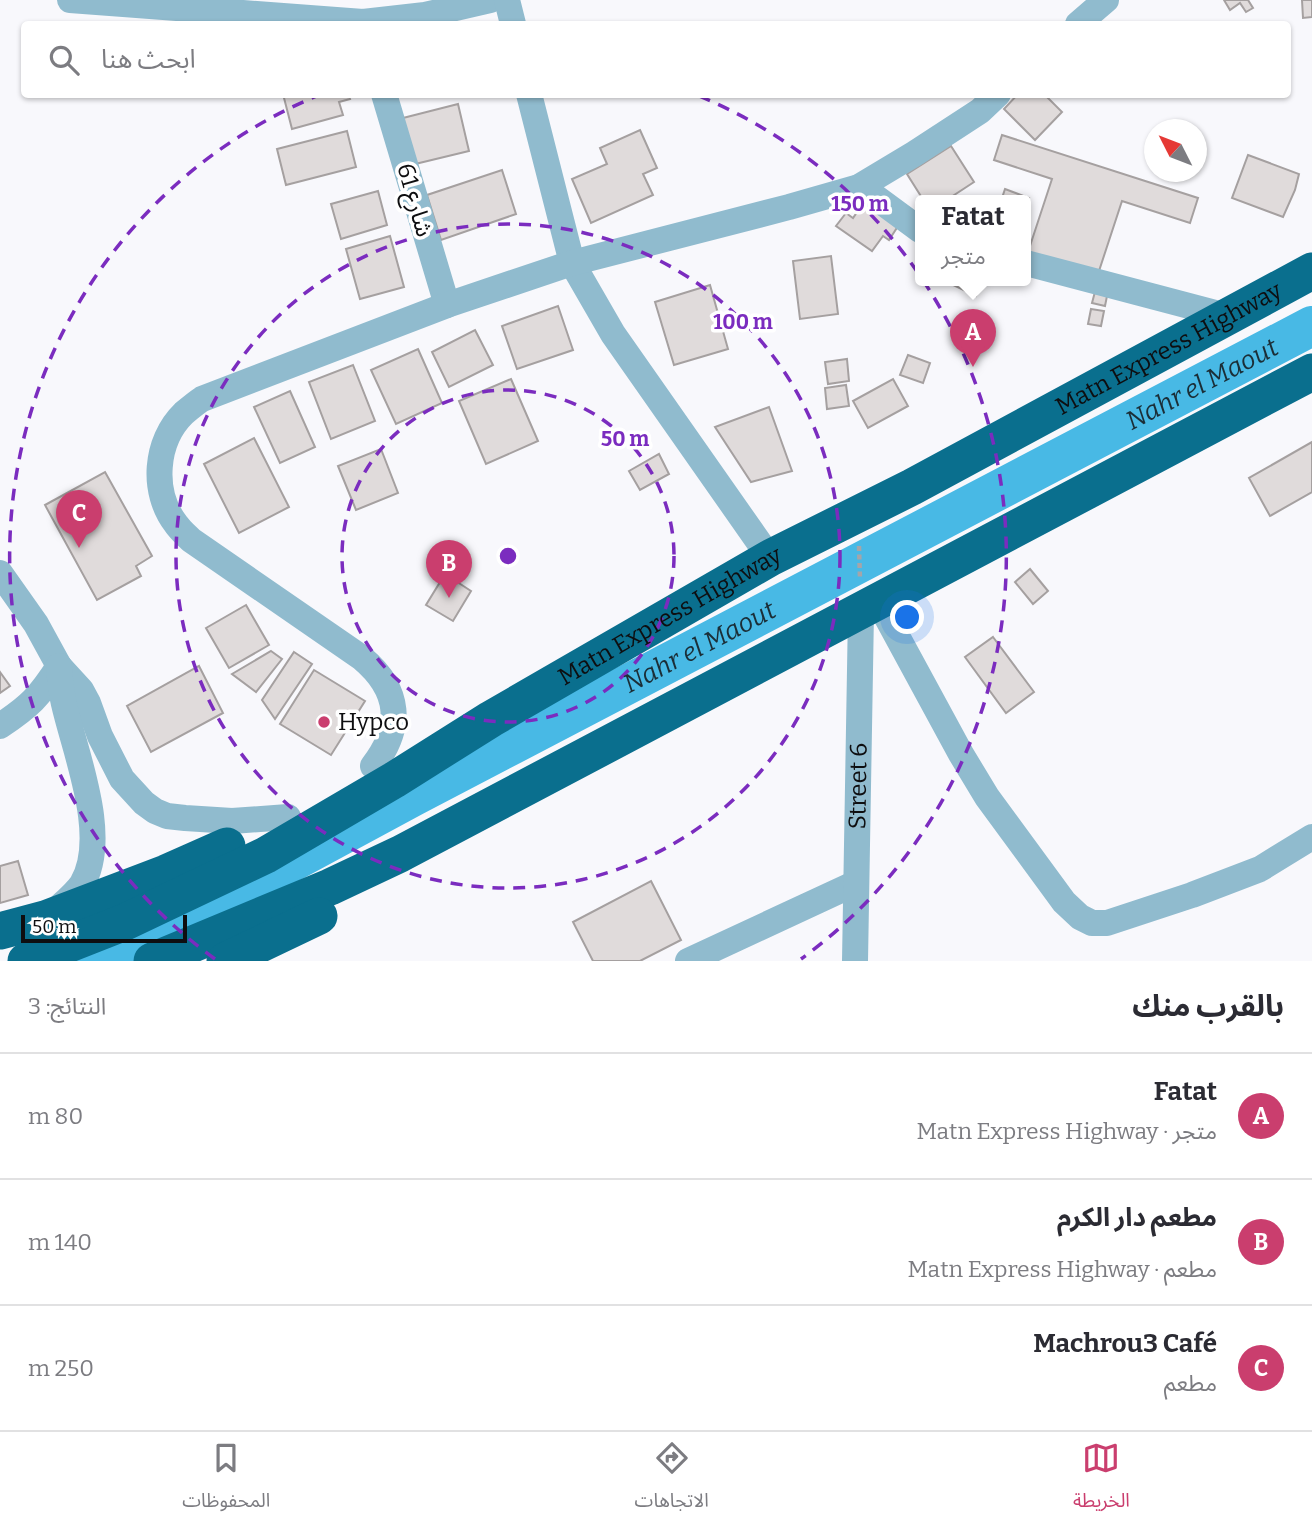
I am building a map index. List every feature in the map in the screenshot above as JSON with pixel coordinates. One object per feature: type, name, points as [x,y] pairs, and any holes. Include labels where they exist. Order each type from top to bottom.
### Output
[{"type":"highway","name":"Matn Express Highway","points":[[26,961],[125,922],[266,855],[491,719],[770,558],[912,486],[1312,271]]},
{"type":"highway","points":[[152,961],[400,855],[867,601],[1312,372]]},
{"type":"highway","points":[[0,931],[45,919],[177,868],[288,817],[373,766],[570,660],[643,630]]},
{"type":"highway","points":[[225,961],[356,897],[400,855]]},
{"type":"street","points":[[70,0],[338,21]]},
{"type":"street","points":[[378,21],[425,15],[490,0]]},
{"type":"street","points":[[507,0],[512,21]]},
{"type":"street","points":[[1082,21],[1106,0]]},
{"type":"street","name":"شارع 61","points":[[385,98],[447,305]]},
{"type":"street","points":[[530,98],[572,263],[613,334],[770,558]]},
{"type":"street","points":[[373,766],[384,752],[394,719],[386,684],[376,670],[191,540],[175,523],[164,502],[159,479],[161,455],[169,433],[183,414],[202,399],[447,305],[572,263],[859,187],[980,111],[994,98]]},
{"type":"street","points":[[859,187],[915,226]]},
{"type":"street","points":[[1031,264],[1227,316]]},
{"type":"street","points":[[0,573],[36,624],[59,666],[88,703],[100,736],[122,779],[136,796],[155,811],[167,816],[232,821],[288,817]]},
{"type":"street","points":[[867,601],[987,797],[1064,902],[1080,917],[1092,923],[1107,923],[1192,895],[1260,869],[1312,837]]},
{"type":"street","name":"Street 6","points":[[855,961],[867,601]]},
{"type":"street","points":[[0,726],[37,698],[59,666]]},
{"type":"street","points":[[45,919],[82,884],[88,872],[92,845],[91,815],[80,760],[64,703],[59,666]]},
{"type":"street","points":[[688,961],[856,883]]},
{"type":"path","points":[[859,544],[867,601]]},
{"type":"building","points":[[1224,0],[1248,0],[1253,8],[1246,12],[1240,3],[1230,10]]},
{"type":"building","points":[[1302,0],[1312,0],[1312,17],[1303,18]]},
{"type":"building","points":[[284,98],[350,98],[339,102],[343,115],[292,129]]},
{"type":"building","points":[[1014,98],[1048,98],[1062,112],[1035,140],[1004,109]]},
{"type":"building","points":[[458,104],[469,151],[411,165],[399,119]]},
{"type":"building","points":[[640,130],[657,168],[643,174],[653,195],[591,223],[572,179],[607,164],[600,148]]},
{"type":"building","points":[[347,131],[356,167],[286,185],[277,149]]},
{"type":"building","points":[[1002,135],[1198,198],[1190,223],[1122,201],[1098,274],[1031,253],[1031,243],[1052,179],[994,160]]},
{"type":"building","points":[[951,146],[974,182],[954,195],[920,195],[907,174]]},
{"type":"building","points":[[1248,155],[1299,174],[1283,217],[1232,198]]},
{"type":"building","points":[[502,170],[516,214],[441,240],[427,195]]},
{"type":"building","points":[[1005,189],[1021,195],[1003,195]]},
{"type":"building","points":[[378,191],[387,225],[341,239],[331,204]]},
{"type":"building","points":[[866,199],[900,223],[889,240],[883,236],[872,251],[836,226],[846,213],[853,218]]},
{"type":"building","points":[[390,236],[404,287],[360,299],[346,249]]},
{"type":"building","points":[[831,256],[838,314],[800,319],[793,261]]},
{"type":"building","points":[[710,285],[728,349],[674,365],[655,302]]},
{"type":"building","points":[[955,286],[981,286],[976,296]]},
{"type":"building","points":[[1096,288],[1108,291],[1105,306],[1092,303]]},
{"type":"building","points":[[558,306],[573,350],[517,369],[502,326]]},
{"type":"building","points":[[1091,309],[1104,311],[1101,326],[1088,324]]},
{"type":"building","points":[[475,330],[493,365],[449,387],[432,352]]},
{"type":"building","points":[[418,349],[442,403],[396,424],[371,370]]},
{"type":"building","points":[[908,355],[930,363],[923,383],[900,375]]},
{"type":"building","points":[[847,359],[849,381],[828,384],[825,362]]},
{"type":"building","points":[[353,365],[375,421],[331,439],[309,382]]},
{"type":"building","points":[[511,379],[538,441],[486,464],[459,401]]},
{"type":"building","points":[[893,379],[908,406],[868,428],[853,401]]},
{"type":"building","points":[[846,385],[849,406],[827,409],[825,388]]},
{"type":"building","points":[[290,391],[315,447],[280,463],[254,407]]},
{"type":"building","points":[[769,407],[792,471],[751,482],[715,427]]},
{"type":"building","points":[[254,438],[289,507],[239,533],[204,464]]},
{"type":"building","points":[[1312,442],[1312,492],[1270,516],[1249,478]]},
{"type":"building","points":[[381,449],[398,493],[356,510],[338,466]]},
{"type":"building","points":[[659,454],[669,474],[640,490],[629,471]]},
{"type":"building","points":[[105,472],[152,556],[136,566],[141,576],[97,600],[45,505]]},
{"type":"building","points":[[1030,569],[1048,591],[1033,604],[1015,582]]},
{"type":"building","points":[[445,574],[471,591],[453,621],[426,605]]},
{"type":"building","points":[[246,605],[269,645],[229,668],[206,628]]},
{"type":"building","points":[[993,637],[1034,692],[1006,713],[965,657]]},
{"type":"building","points":[[271,651],[282,659],[256,692],[232,674]]},
{"type":"building","points":[[294,652],[312,664],[275,719],[262,700]]},
{"type":"building","points":[[199,666],[223,713],[151,752],[127,706]]},
{"type":"building","points":[[314,670],[365,701],[331,755],[280,724]]},
{"type":"building","points":[[0,672],[10,686],[0,693]]},
{"type":"building","points":[[18,861],[28,895],[0,903],[0,866]]},
{"type":"building","points":[[651,881],[681,940],[640,961],[593,961],[573,922]]},
{"type":"waterway","name":"Nahr el Maout","points":[[83,961],[138,945],[414,796],[1312,326]]},
{"type":"place","name":"Fatat","points":[[973,367]]},
{"type":"place","name":"Machrou3 Café","points":[[79,548]]},
{"type":"place","name":"مطعم دار الكرم","points":[[449,598]]},
{"type":"place","name":"Hypco","points":[[324,722]]}]
